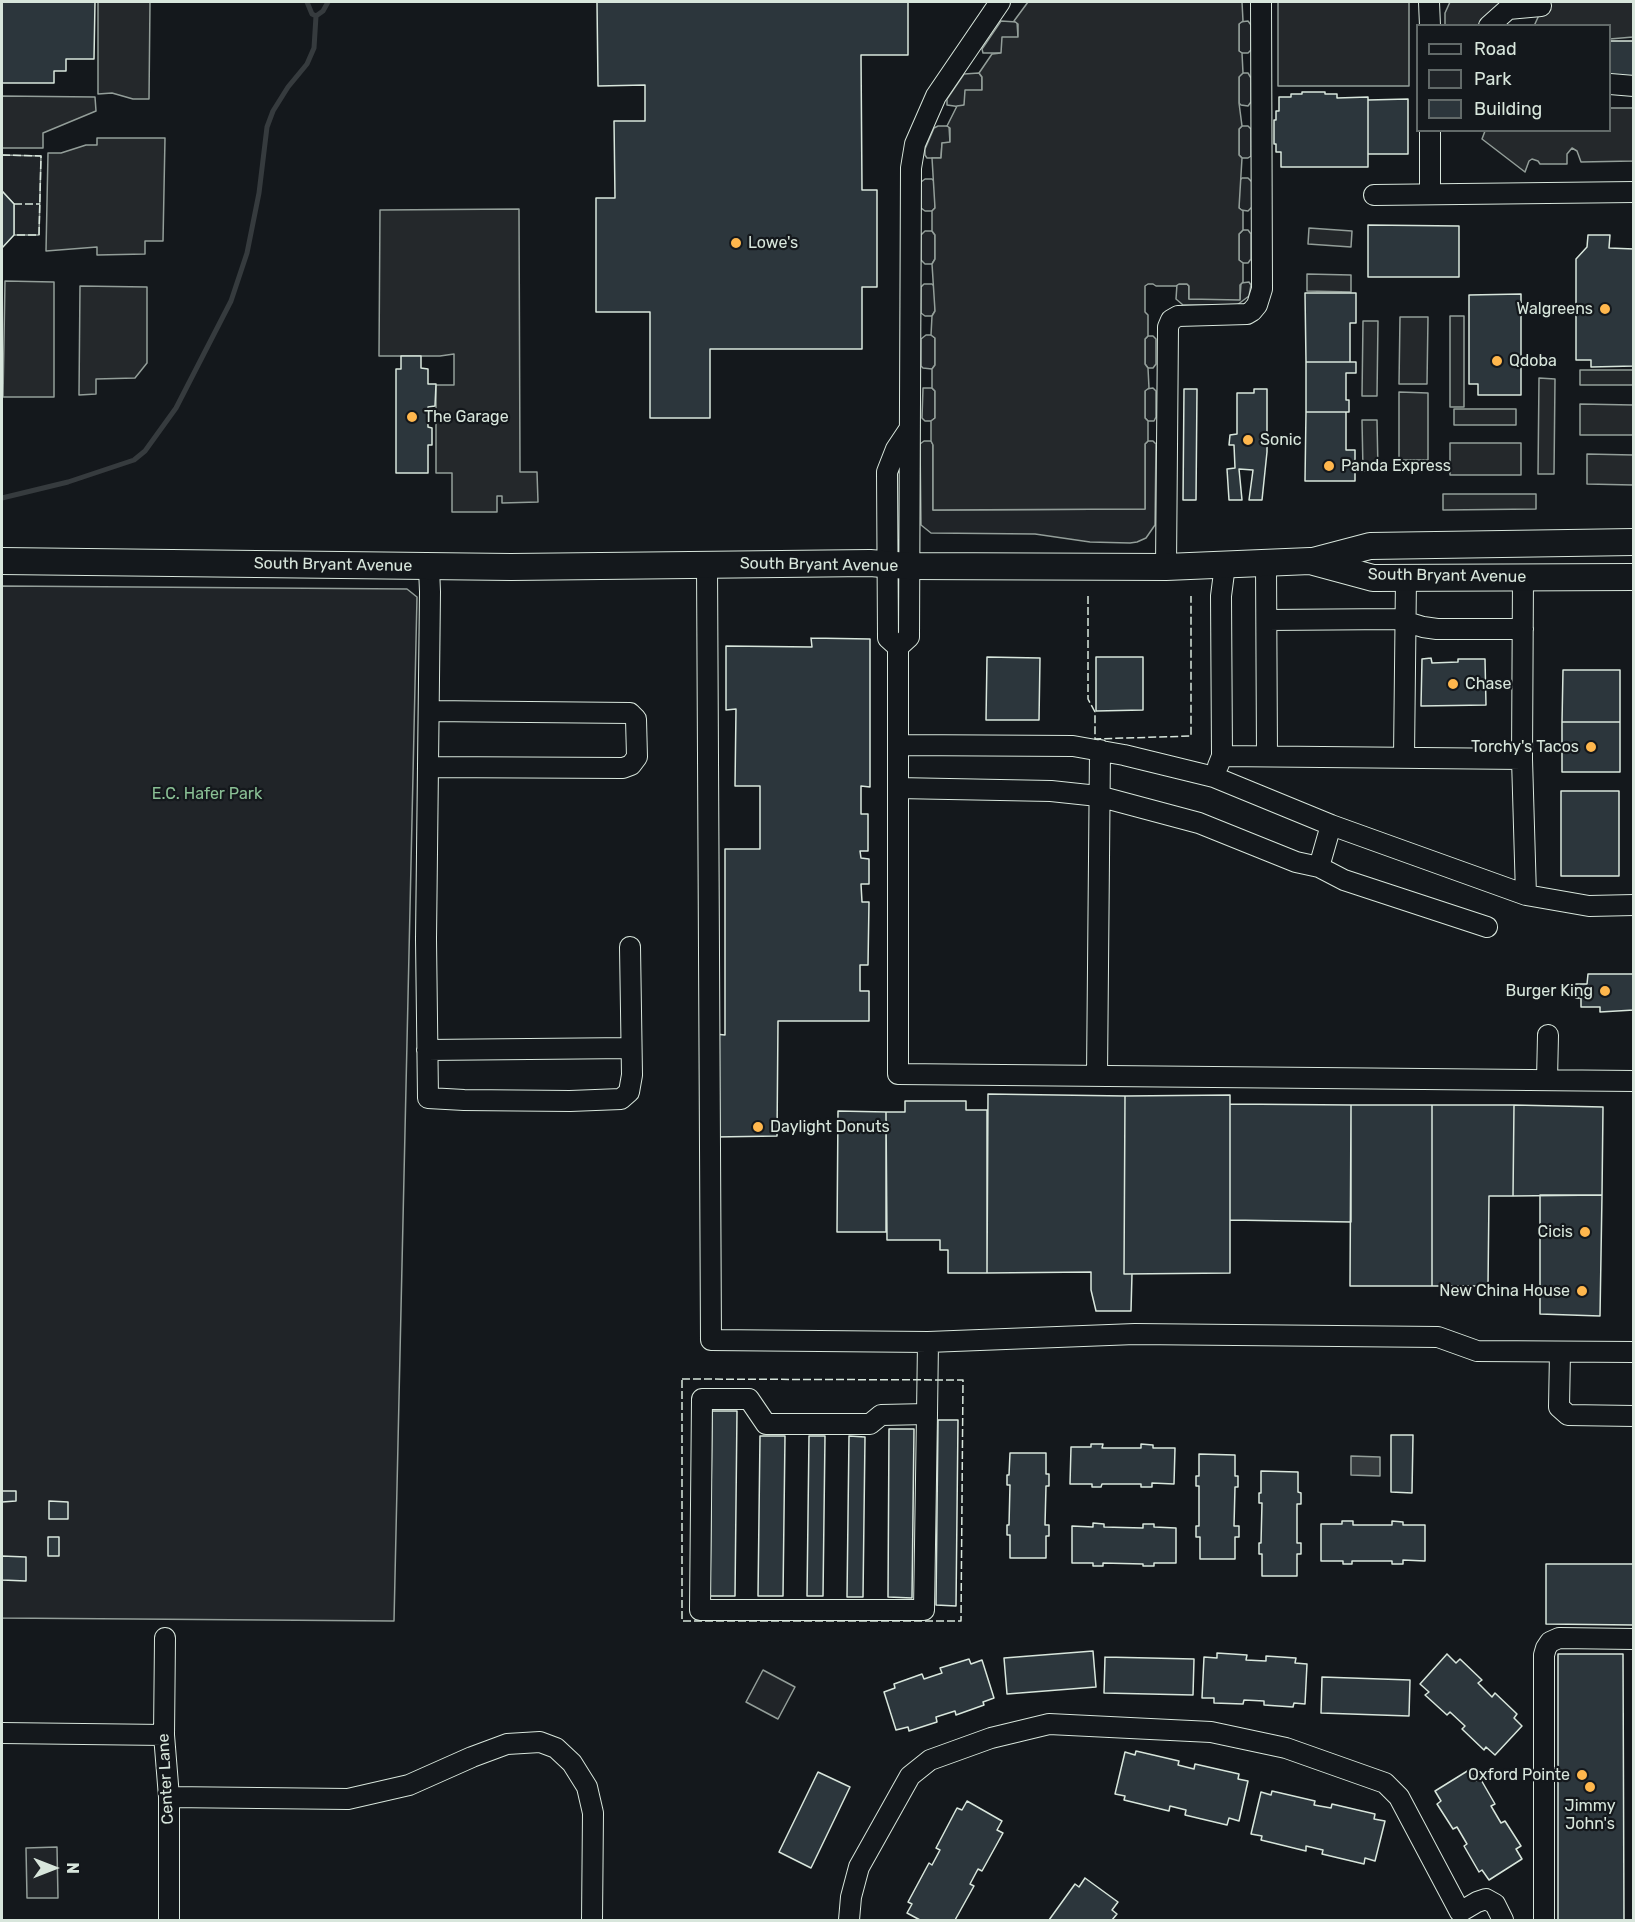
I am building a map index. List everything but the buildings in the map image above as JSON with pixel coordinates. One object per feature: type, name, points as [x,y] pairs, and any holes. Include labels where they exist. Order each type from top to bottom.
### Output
[{"type":"main road","points":[[1310,561],[1370,546],[1634,542]]},
{"type":"main road","name":"South Bryant Avenue","points":[[2,561],[429,567],[707,564],[1166,567],[1310,561],[1372,578],[1634,577]]},
{"type":"street","points":[[1000,2],[936,96],[915,144],[911,168],[908,431],[898,565],[909,637],[898,647],[898,1074],[1634,1081]]},
{"type":"street","points":[[1166,567],[1167,327],[1171,320],[1178,316],[1246,314],[1257,305],[1262,289],[1261,2]]},
{"type":"street","points":[[1430,2],[1430,24]]},
{"type":"street","points":[[1491,24],[1508,9],[1541,6],[1513,18],[1506,24]]},
{"type":"street","points":[[1611,84],[1634,86]]},
{"type":"street","points":[[1611,92],[1634,93]]},
{"type":"street","points":[[1430,132],[1430,194]]},
{"type":"street","points":[[1374,195],[1634,192]]},
{"type":"street","points":[[1266,563],[1266,756]]},
{"type":"street","points":[[707,564],[711,1340],[928,1342],[1135,1334],[1438,1337],[1477,1351],[1634,1352]]},
{"type":"street","points":[[1214,777],[1222,756],[1221,596],[1225,565]]},
{"type":"street","points":[[429,567],[426,939],[428,1098],[570,1101],[621,1099],[629,1092],[632,1075],[630,947]]},
{"type":"street","points":[[1523,577],[1522,759],[1526,895]]},
{"type":"street","points":[[1404,757],[1406,578]]},
{"type":"street","points":[[1266,620],[1406,621],[1437,629],[1523,629]]},
{"type":"street","points":[[428,767],[623,768],[631,765],[637,757],[636,718],[630,713],[429,711]]},
{"type":"street","points":[[898,745],[1073,746],[1100,750],[1214,777],[1331,825],[1526,895],[1589,906],[1634,905]]},
{"type":"street","points":[[1097,1076],[1100,750]]},
{"type":"street","points":[[1222,756],[1522,759]]},
{"type":"street","points":[[898,788],[1051,791],[1098,795],[1199,823],[1296,862],[1319,867],[1344,880],[1487,927]]},
{"type":"street","points":[[1319,867],[1331,825]]},
{"type":"street","points":[[1547,1080],[1548,1035]]},
{"type":"street","points":[[427,1050],[631,1048]]},
{"type":"street","points":[[927,1414],[881,1415],[870,1424],[766,1424],[749,1399],[702,1399],[700,1610],[924,1610],[927,1414],[928,1342]]},
{"type":"street","points":[[1560,1352],[1559,1407],[1568,1415],[1634,1416]]},
{"type":"street","name":"Center Lane","points":[[165,1638],[164,1736],[169,1797],[169,1920]]},
{"type":"street","points":[[1544,1920],[1544,1655],[1546,1648],[1550,1642],[1559,1638],[1634,1639]]},
{"type":"street","points":[[849,1920],[851,1897],[859,1867],[910,1776],[930,1760],[940,1756],[991,1738],[1048,1724],[1211,1732],[1286,1748],[1385,1783],[1399,1797],[1460,1912],[1473,1914],[1486,1899],[1495,1904],[1503,1920]]},
{"type":"street","points":[[2,1733],[164,1736]]},
{"type":"street","points":[[169,1797],[348,1799],[409,1785],[472,1756],[507,1744],[540,1742],[556,1748],[572,1763],[587,1788],[593,1813],[592,1920]]},
{"type":"green space","points":[[1001,21],[1017,22],[1018,37],[1001,53],[983,53],[982,49]]},
{"type":"green space","points":[[1248,21],[1251,25],[1251,50],[1248,53],[1242,53],[1239,51],[1239,24]]},
{"type":"green space","points":[[979,73],[982,77],[982,90],[961,107],[947,105],[947,99],[964,74]]},
{"type":"green space","points":[[1248,73],[1251,78],[1251,102],[1248,106],[1239,103],[1239,76]]},
{"type":"green space","points":[[949,126],[950,143],[942,143],[941,158],[927,158],[925,149],[934,128]]},
{"type":"green space","points":[[1242,126],[1248,126],[1251,129],[1251,156],[1248,158],[1242,158],[1239,155],[1239,129]]},
{"type":"green space","points":[[2,155],[41,156],[39,235],[14,235],[14,204],[2,191]]},
{"type":"green space","points":[[1242,178],[1248,178],[1252,182],[1252,207],[1248,211],[1239,208],[1239,181]]},
{"type":"green space","points":[[925,179],[932,179],[935,182],[935,208],[932,211],[925,211],[921,208],[921,182]]},
{"type":"green space","points":[[1243,230],[1248,230],[1251,234],[1251,259],[1248,263],[1239,260],[1239,234]]},
{"type":"green space","points":[[925,231],[932,231],[935,235],[935,259],[932,264],[925,264],[921,260],[921,235]]},
{"type":"green space","points":[[1249,282],[1251,285],[1249,296],[1237,305],[1183,305],[1176,299],[1177,284],[1187,284],[1189,299],[1240,299],[1241,283]]},
{"type":"green space","points":[[924,284],[932,284],[935,287],[935,311],[932,316],[925,316],[921,313],[921,287]]},
{"type":"green space","points":[[926,335],[935,338],[935,365],[932,369],[921,366],[921,339]]},
{"type":"green space","points":[[1148,336],[1156,339],[1156,364],[1153,368],[1148,368],[1145,364],[1145,339]]},
{"type":"green space","points":[[923,388],[932,388],[935,391],[935,418],[931,421],[925,421],[922,418]]},
{"type":"green space","points":[[1153,388],[1156,391],[1156,417],[1154,421],[1148,421],[1145,418],[1145,391]]},
{"type":"green space","points":[[924,441],[931,441],[933,444],[933,510],[1145,509],[1145,444],[1153,441],[1156,444],[1155,525],[1146,538],[1130,543],[1090,542],[1035,534],[931,533],[921,525],[920,444]]},
{"type":"green space","name":"E.C. Hafer Park","points":[[2,586],[407,589],[417,597],[394,1621],[2,1618]]},
{"type":"green space","points":[[763,1670],[795,1687],[778,1719],[746,1702]]},
{"type":"green space","points":[[57,1847],[58,1898],[27,1898],[26,1848]]},
{"type":"shaded area","points":[[98,2],[150,2],[149,99],[133,99],[112,93],[98,94]]},
{"type":"shaded area","points":[[1028,2],[1242,2],[1243,21],[1239,24],[1239,51],[1242,53],[1243,73],[1239,77],[1242,126],[1239,129],[1239,155],[1242,158],[1239,208],[1243,211],[1243,230],[1239,234],[1239,260],[1243,263],[1243,282],[1240,285],[1240,300],[1189,299],[1187,284],[1156,286],[1148,284],[1145,286],[1148,336],[1145,339],[1145,364],[1148,368],[1149,388],[1145,391],[1148,441],[1145,444],[1145,509],[933,510],[931,421],[935,418],[932,369],[935,365],[935,338],[931,335],[932,316],[935,311],[932,264],[935,259],[935,235],[932,231],[932,211],[935,208],[932,158],[941,158],[942,143],[950,142],[950,128],[947,126],[957,106],[964,105],[965,90],[982,90],[982,77],[979,73],[992,54],[1001,53],[1002,37],[1018,37],[1018,24],[1014,21]]},
{"type":"shaded area","points":[[1278,2],[1409,2],[1409,86],[1278,86]]},
{"type":"shaded area","points":[[1450,2],[1509,2],[1483,24],[1445,24],[1445,13]]},
{"type":"shaded area","points":[[1545,2],[1633,2],[1633,37],[1611,39],[1611,24],[1535,24]]},
{"type":"shaded area","points":[[2,96],[95,97],[96,111],[43,133],[43,148],[2,148]]},
{"type":"shaded area","points":[[1611,108],[1633,108],[1633,161],[1581,162],[1577,151],[1572,148],[1567,154],[1567,164],[1540,164],[1532,159],[1525,172],[1482,139],[1485,132],[1611,132]]},
{"type":"shaded area","points":[[97,138],[165,138],[163,241],[145,241],[145,254],[97,255],[97,247],[46,251],[48,153],[61,153],[86,145],[97,145]]},
{"type":"shaded area","points":[[519,209],[520,472],[537,472],[538,502],[502,503],[502,496],[497,496],[497,512],[452,512],[452,473],[436,473],[436,385],[454,385],[454,354],[379,356],[380,210]]},
{"type":"shaded area","points":[[1309,228],[1352,231],[1351,247],[1308,244]]},
{"type":"shaded area","points":[[1307,274],[1351,275],[1351,292],[1307,291]]},
{"type":"shaded area","points":[[5,281],[54,282],[54,397],[3,397]]},
{"type":"shaded area","points":[[80,286],[147,287],[147,363],[135,378],[96,379],[96,394],[79,395]]},
{"type":"shaded area","points":[[1450,316],[1464,316],[1464,407],[1450,407]]},
{"type":"shaded area","points":[[1400,317],[1428,317],[1427,384],[1399,384]]},
{"type":"shaded area","points":[[1363,321],[1378,321],[1377,396],[1362,396]]},
{"type":"shaded area","points":[[1580,370],[1633,370],[1633,385],[1580,385]]},
{"type":"shaded area","points":[[1539,378],[1555,379],[1554,474],[1538,474]]},
{"type":"shaded area","points":[[1399,392],[1428,393],[1428,460],[1399,460]]},
{"type":"shaded area","points":[[1580,404],[1633,405],[1633,435],[1580,435]]},
{"type":"shaded area","points":[[1454,409],[1516,409],[1516,425],[1454,425]]},
{"type":"shaded area","points":[[1362,420],[1377,420],[1378,471],[1363,471]]},
{"type":"shaded area","points":[[1450,443],[1521,443],[1521,475],[1450,475]]},
{"type":"shaded area","points":[[1587,454],[1633,455],[1633,485],[1587,484]]},
{"type":"shaded area","points":[[1443,494],[1536,494],[1536,509],[1443,510]]},
{"type":"shaded area","points":[[1351,1456],[1380,1457],[1380,1476],[1351,1475]]},
{"type":"waterway","points":[[307,2],[312,14],[316,16]]},
{"type":"waterway","points":[[2,498],[68,482],[134,460],[145,451],[176,408],[231,301],[247,253],[259,193],[267,127],[273,111],[288,87],[307,64],[314,48],[316,16],[323,11],[328,2]]},
{"type":"fence","points":[[2,155],[41,156],[39,235],[14,235]]},
{"type":"fence","points":[[14,204],[40,204]]},
{"type":"fence","points":[[1088,596],[1088,699],[1095,712],[1095,739],[1191,736],[1191,596]]},
{"type":"fence","points":[[682,1379],[963,1380],[961,1621],[682,1621],[682,1379]]},
{"type":"place","name":"Lowe's","points":[[736,243]]},
{"type":"place","name":"Walgreens","points":[[1605,309]]},
{"type":"place","name":"Qdoba","points":[[1497,361]]},
{"type":"place","name":"The Garage","points":[[412,417]]},
{"type":"place","name":"Sonic","points":[[1248,440]]},
{"type":"place","name":"Panda Express","points":[[1329,466]]},
{"type":"place","name":"Chase","points":[[1453,684]]},
{"type":"place","name":"Torchy's Tacos","points":[[1591,747]]},
{"type":"place","name":"Burger King","points":[[1605,991]]},
{"type":"place","name":"Daylight Donuts","points":[[758,1127]]},
{"type":"place","name":"Cicis","points":[[1585,1232]]},
{"type":"place","name":"New China House","points":[[1582,1291]]},
{"type":"place","name":"Oxford Pointe","points":[[1582,1775]]},
{"type":"place","name":"Jimmy John's","points":[[1590,1787]]}]
